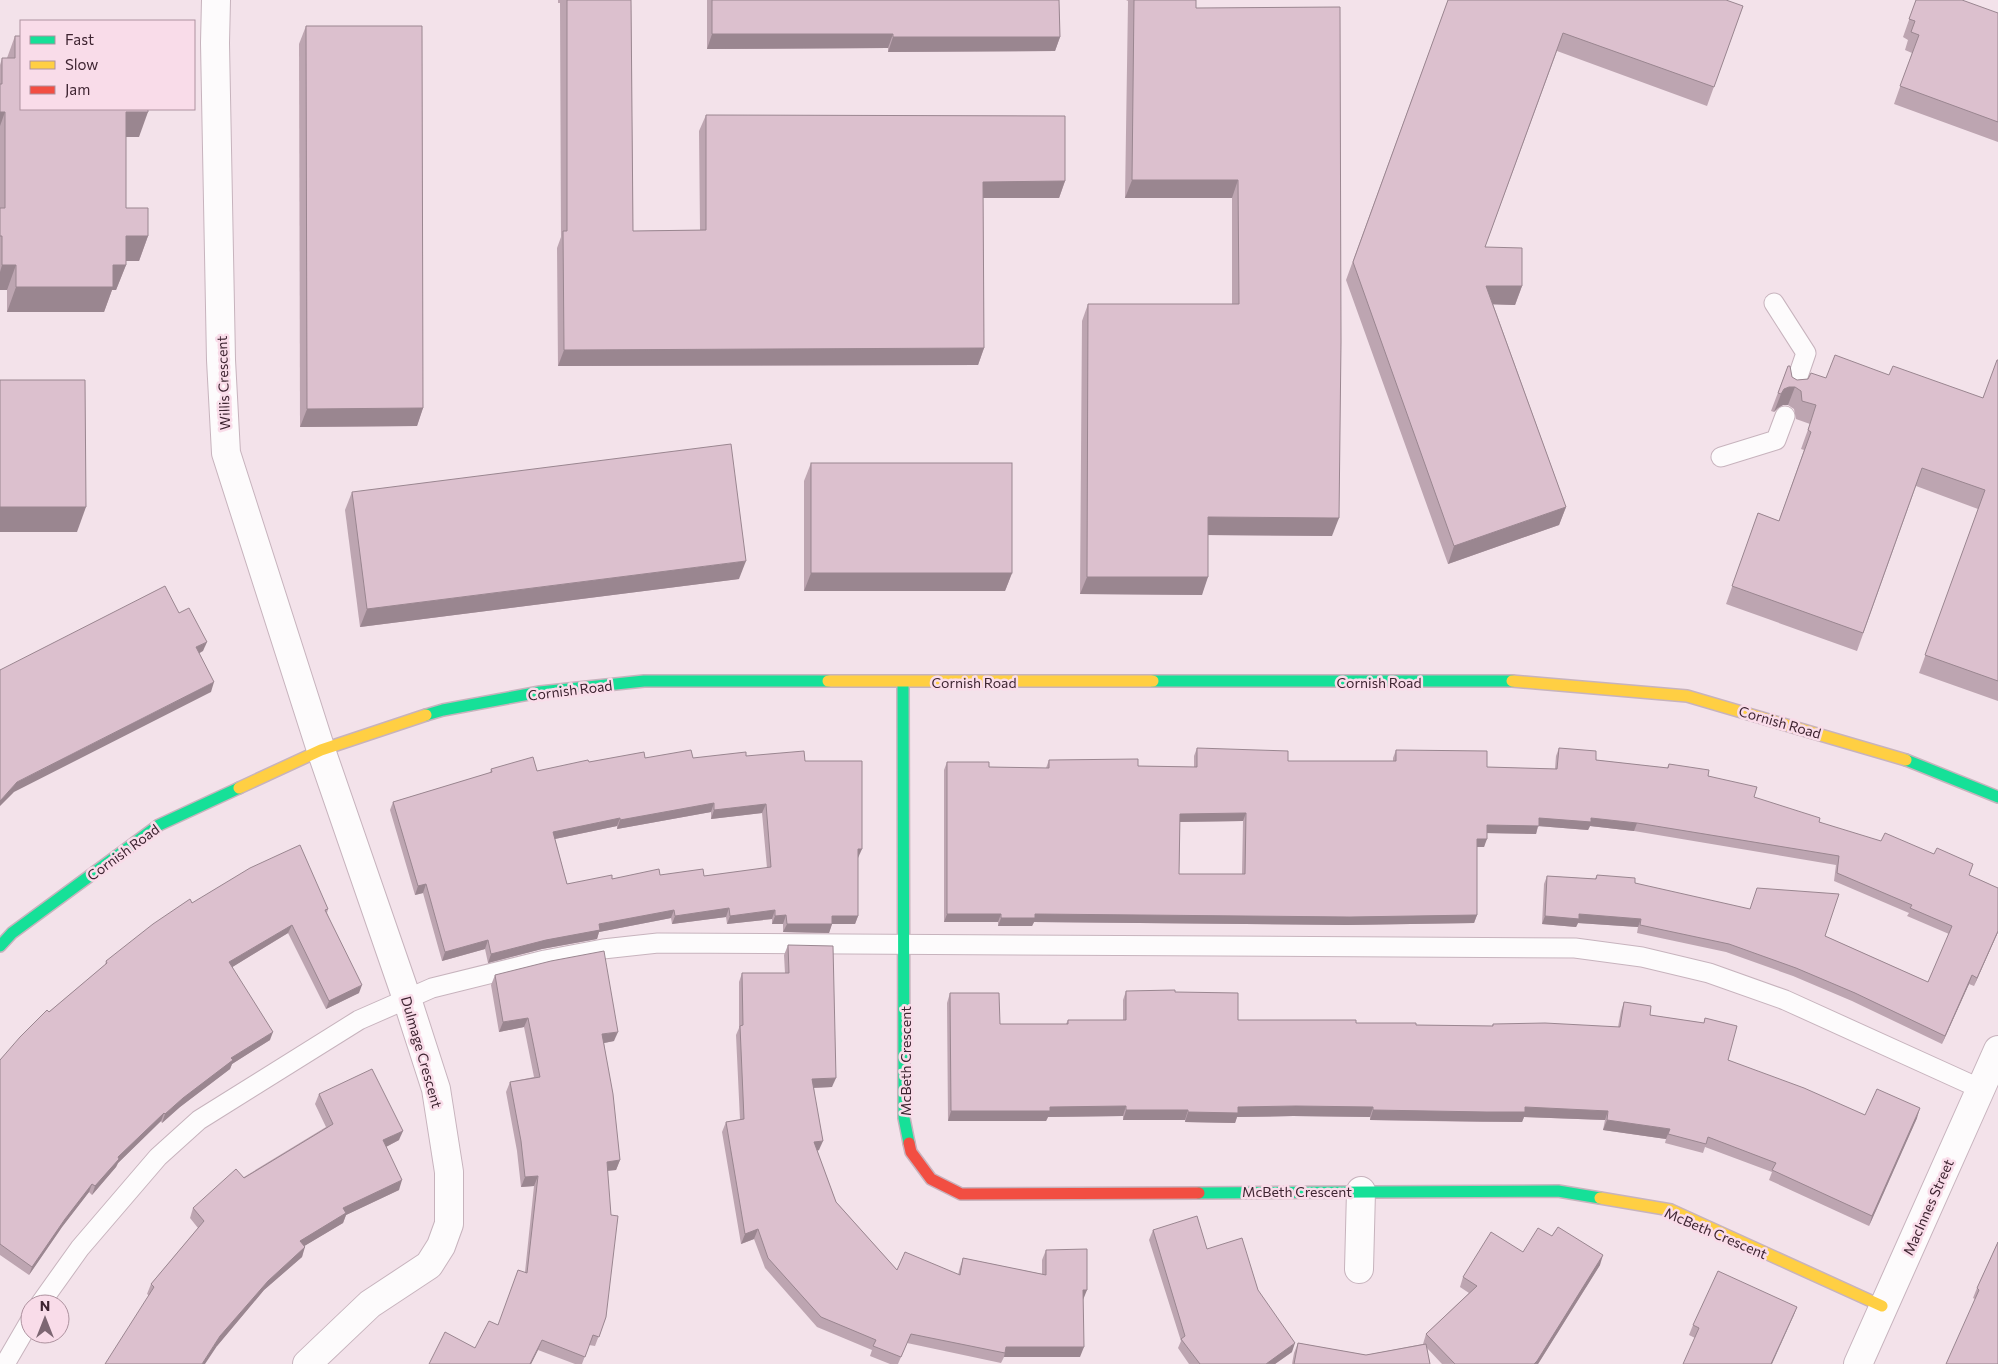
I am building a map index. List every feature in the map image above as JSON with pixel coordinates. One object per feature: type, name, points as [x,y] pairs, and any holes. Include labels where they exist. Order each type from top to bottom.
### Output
[{"type":"street","name":"Willis Crescent","points":[[216,0],[221,350],[226,453],[321,750]]},
{"type":"street","name":"Cornish Road","points":[[0,946],[12,933],[159,825],[321,750],[443,710],[540,692],[644,681],[1517,681],[1687,696],[1895,754],[1998,797]]},
{"type":"street","name":"McBeth Crescent","points":[[903,682],[904,1118],[911,1152],[931,1179],[961,1194],[1558,1191],[1671,1210],[1882,1306]]},
{"type":"street","name":"Dulmage Crescent","points":[[307,1364],[370,1304],[429,1265],[441,1246],[449,1224],[449,1172],[436,1089],[321,750]]},
{"type":"street","name":"MacInnes Street","points":[[1858,1364],[1882,1306],[1998,1050]]},
{"type":"street","name":"McBeth Crescent","points":[[1359,1268],[1361,1191]]},
{"type":"lane","points":[[1774,304],[1806,353],[1794,388]]},
{"type":"lane","points":[[1721,457],[1776,440],[1785,416]]},
{"type":"lane","points":[[47,1294],[80,1248],[122,1198],[158,1157],[199,1120],[359,1020],[432,988],[545,960],[603,950],[658,944],[1481,946],[1575,948],[1642,957],[1709,973],[1785,1000],[1981,1089]]},
{"type":"lane","points":[[5,1364],[20,1338]]},
{"type":"building","points":[[567,0],[631,0],[633,231],[706,230],[706,115],[1065,116],[1065,181],[983,182],[984,348],[564,350],[563,231],[567,231]]},
{"type":"building","points":[[712,0],[1059,0],[1060,37],[893,37],[893,34],[712,34]]},
{"type":"building","points":[[1134,0],[1196,0],[1196,8],[1340,7],[1341,342],[1339,518],[1208,517],[1208,577],[1087,577],[1088,304],[1239,304],[1238,180],[1132,180]]},
{"type":"building","points":[[1448,0],[1726,0],[1743,6],[1714,87],[1563,33],[1485,247],[1522,248],[1522,286],[1486,286],[1566,507],[1454,546],[1353,262]]},
{"type":"building","points":[[1916,0],[1962,0],[1998,13],[1998,122],[1900,86],[1919,35],[1911,32],[1915,21],[1909,19]]},
{"type":"building","points":[[306,26],[422,26],[423,408],[307,409]]},
{"type":"building","points":[[15,36],[20,36],[20,110],[148,110],[148,112],[126,112],[126,208],[148,208],[148,236],[126,236],[126,265],[113,265],[113,287],[16,287],[16,265],[2,265],[0,208],[5,208],[5,112],[0,112],[0,84],[2,84],[2,58],[15,58]]},
{"type":"building","points":[[1835,355],[1889,375],[1893,366],[1983,398],[1998,360],[1998,681],[1925,655],[1985,490],[1922,468],[1863,633],[1732,586],[1758,513],[1779,521],[1811,432],[1808,430],[1816,405],[1802,401],[1801,391],[1795,387],[1789,387],[1784,389],[1781,394],[1778,393],[1788,366],[1790,366],[1792,377],[1797,380],[1808,379],[1811,373],[1826,378]]},
{"type":"building","points":[[0,380],[85,380],[86,507],[0,507]]},
{"type":"building","points":[[731,444],[746,561],[367,609],[352,492]]},
{"type":"building","points":[[811,463],[1012,463],[1012,573],[811,573]]},
{"type":"building","points":[[165,586],[179,613],[189,608],[207,642],[196,647],[214,682],[17,782],[0,801],[0,670]]},
{"type":"building","points":[[1197,748],[1288,751],[1288,761],[1396,761],[1396,750],[1487,751],[1487,767],[1557,769],[1559,748],[1596,751],[1596,760],[1668,768],[1669,764],[1709,770],[1708,776],[1757,787],[1754,797],[1820,818],[1819,822],[1881,841],[1885,833],[1934,854],[1937,848],[1973,864],[1969,875],[1998,888],[1998,931],[1977,978],[1972,975],[1945,1036],[1855,993],[1796,968],[1729,944],[1640,925],[1641,919],[1579,914],[1579,919],[1545,916],[1547,876],[1596,879],[1597,875],[1635,878],[1635,883],[1750,909],[1757,888],[1839,894],[1825,936],[1928,982],[1952,926],[1910,908],[1912,905],[1837,873],[1839,856],[1637,823],[1591,818],[1591,822],[1539,818],[1539,826],[1487,825],[1487,839],[1477,839],[1477,915],[1350,917],[1035,914],[1035,918],[1001,918],[1001,914],[947,914],[947,762],[989,762],[989,767],[1049,768],[1049,760],[1138,759],[1138,766],[1197,767]],"holes":[[[1246,813],[1245,874],[1179,874],[1180,814]]]},
{"type":"building","points":[[691,750],[693,758],[746,752],[746,756],[804,751],[805,761],[862,761],[862,849],[858,849],[858,916],[832,916],[832,924],[787,924],[786,915],[775,916],[775,910],[730,916],[729,908],[675,916],[674,910],[599,924],[600,930],[546,940],[491,954],[488,940],[445,952],[426,884],[418,886],[393,802],[492,772],[491,769],[533,757],[537,771],[588,760],[589,762],[644,752],[645,758]],"holes":[[[714,803],[714,810],[766,804],[771,867],[704,876],[703,869],[660,875],[659,869],[612,879],[612,875],[567,884],[553,832],[620,818],[620,820]]]},
{"type":"building","points":[[300,845],[328,909],[325,910],[362,985],[329,1001],[292,925],[229,962],[273,1032],[231,1058],[233,1060],[164,1113],[118,1157],[119,1159],[95,1186],[92,1184],[32,1267],[0,1244],[0,1060],[47,1010],[49,1012],[107,963],[106,961],[153,924],[190,899],[192,903],[250,868]]},
{"type":"building","points":[[788,945],[833,946],[836,1078],[812,1079],[823,1141],[814,1142],[836,1202],[897,1270],[905,1252],[960,1275],[963,1258],[1046,1275],[1046,1250],[1087,1249],[1087,1290],[1083,1290],[1084,1347],[1006,1347],[1005,1353],[911,1334],[901,1357],[873,1346],[876,1340],[821,1317],[768,1258],[758,1229],[745,1234],[726,1122],[744,1119],[740,1026],[743,1025],[742,973],[789,973]]},
{"type":"building","points":[[604,951],[618,1032],[602,1034],[613,1094],[620,1160],[607,1162],[611,1215],[618,1216],[606,1317],[599,1337],[593,1335],[585,1357],[542,1340],[530,1364],[429,1364],[445,1332],[475,1348],[489,1321],[498,1325],[518,1270],[527,1273],[538,1176],[525,1177],[521,1141],[510,1082],[540,1077],[528,1018],[503,1022],[495,975],[551,961]]},
{"type":"building","points":[[1175,990],[1175,992],[1238,993],[1238,1020],[1356,1020],[1356,1023],[1493,1026],[1493,1024],[1545,1023],[1620,1027],[1624,1002],[1651,1006],[1650,1015],[1704,1023],[1705,1018],[1737,1026],[1728,1060],[1804,1088],[1865,1115],[1877,1089],[1920,1108],[1872,1216],[1772,1170],[1776,1163],[1708,1137],[1706,1144],[1668,1134],[1670,1129],[1607,1120],[1608,1111],[1525,1107],[1525,1112],[1486,1112],[1373,1110],[1373,1107],[1296,1106],[1238,1107],[1238,1113],[1188,1112],[1188,1110],[1126,1110],[1126,1106],[1050,1107],[1050,1111],[951,1111],[950,993],[999,993],[1000,1024],[1068,1024],[1068,1020],[1126,1020],[1126,991]]},
{"type":"building","points":[[372,1069],[403,1131],[383,1140],[402,1180],[343,1208],[346,1213],[300,1241],[305,1247],[268,1281],[220,1336],[202,1364],[105,1364],[154,1287],[151,1284],[204,1221],[193,1208],[236,1169],[244,1178],[333,1124],[319,1094]]},
{"type":"building","points":[[1197,1216],[1207,1249],[1242,1238],[1258,1290],[1295,1343],[1266,1364],[1200,1364],[1181,1339],[1185,1336],[1153,1230]]},
{"type":"building","points":[[1558,1227],[1603,1255],[1537,1361],[1534,1364],[1455,1364],[1426,1334],[1477,1286],[1463,1277],[1491,1232],[1523,1252],[1538,1228],[1552,1236]]},
{"type":"building","points":[[1998,1242],[1998,1364],[1946,1364],[1979,1290],[1977,1288]]},
{"type":"building","points":[[1718,1271],[1797,1307],[1771,1364],[1683,1364],[1699,1328],[1693,1325]]},
{"type":"building","points":[[1298,1343],[1366,1355],[1426,1344],[1430,1364],[1294,1364]]},
{"type":"traffic: fast","points":[[426,715],[443,710],[540,692],[644,681],[828,681]]},
{"type":"traffic: fast","points":[[1153,681],[1512,681]]},
{"type":"traffic: fast","points":[[903,682],[904,1118],[909,1143]]},
{"type":"traffic: fast","points":[[1906,760],[1998,797]]},
{"type":"traffic: fast","points":[[0,946],[12,933],[159,825],[239,788]]},
{"type":"traffic: fast","points":[[1199,1193],[1558,1191],[1600,1198]]},
{"type":"traffic: slow","points":[[828,681],[1153,681]]},
{"type":"traffic: slow","points":[[1512,681],[1687,696],[1906,760]]},
{"type":"traffic: slow","points":[[239,788],[321,750],[426,715]]},
{"type":"traffic: slow","points":[[1600,1198],[1671,1210],[1882,1306]]},
{"type":"traffic: jam","points":[[909,1143],[911,1152],[931,1179],[961,1194],[1199,1193]]}]
